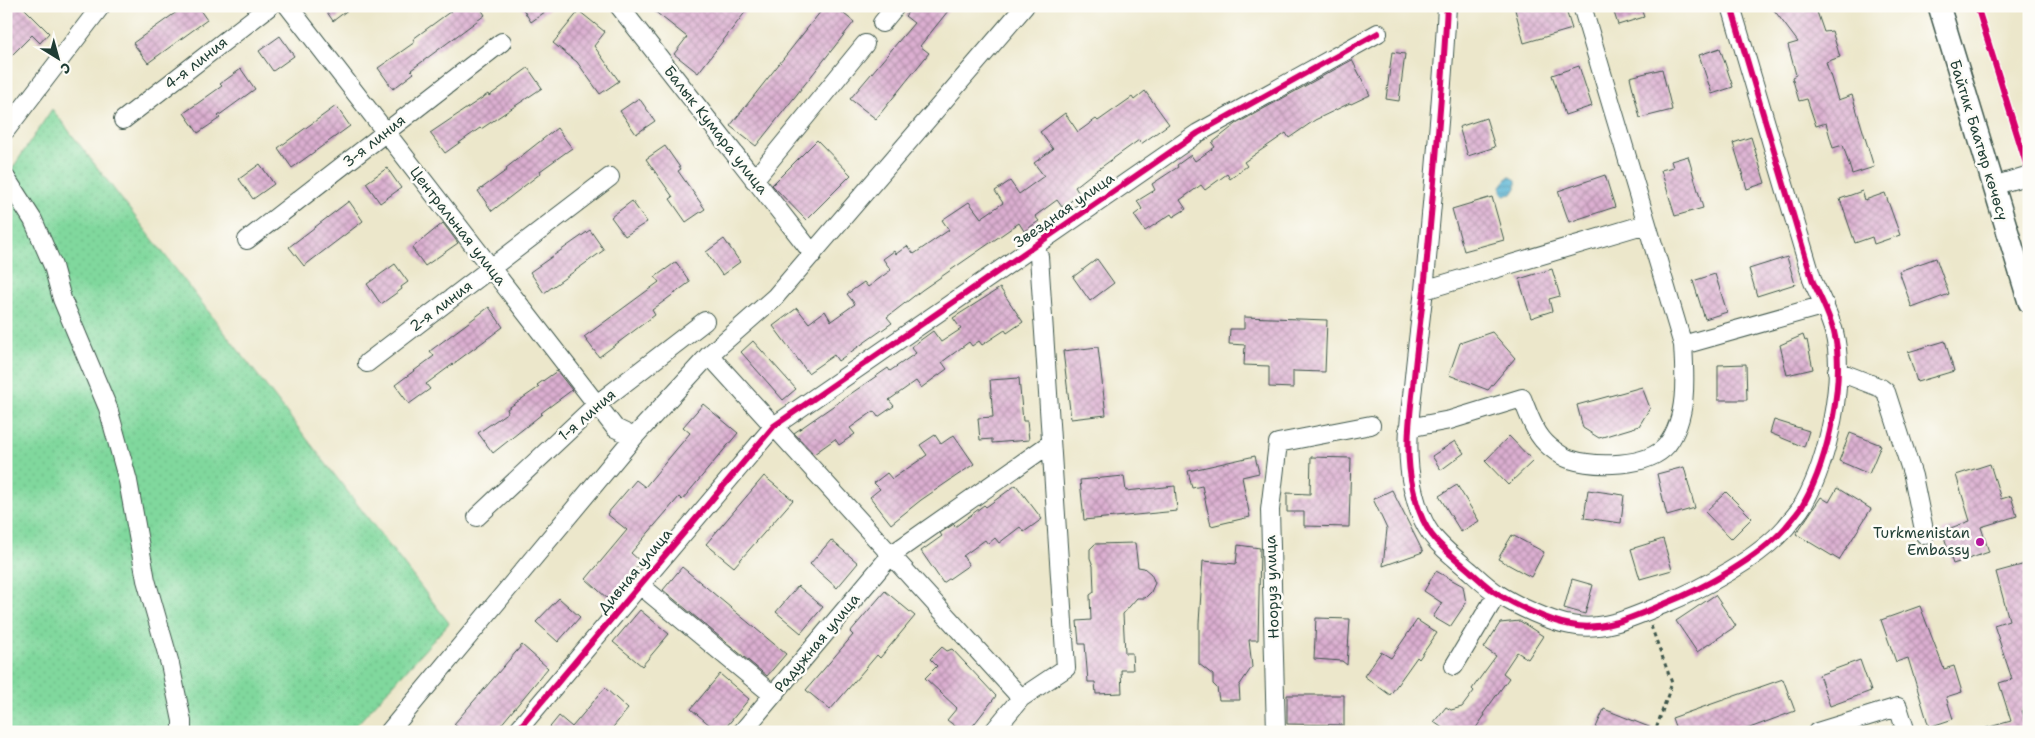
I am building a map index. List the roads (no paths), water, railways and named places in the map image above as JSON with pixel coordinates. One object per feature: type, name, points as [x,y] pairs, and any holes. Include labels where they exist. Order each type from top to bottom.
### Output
[{"type":"main road","name":"Байтик Баатыр көчөсү","points":[[1939,6],[2029,302]]},
{"type":"street","points":[[6,130],[101,6]]},
{"type":"street","name":"4-я линия","points":[[123,120],[270,6]]},
{"type":"street","name":"Центральная улица","points":[[288,6],[614,428],[634,437]]},
{"type":"street","name":"Балык Кумара улица","points":[[619,6],[814,254]]},
{"type":"street","points":[[882,23],[896,6]]},
{"type":"street","points":[[389,732],[634,437],[710,355],[775,297],[814,254],[1025,6]]},
{"type":"street","points":[[1447,6],[1424,290],[1408,428],[1408,458],[1412,487],[1430,535],[1497,594],[1547,617],[1572,626],[1604,626],[1645,612],[1685,596],[1726,573],[1752,555],[1783,530],[1804,505],[1828,440],[1836,399],[1835,335],[1825,305],[1813,282],[1731,6]]},
{"type":"street","points":[[1408,428],[1450,420],[1522,398],[1533,426],[1548,446],[1567,458],[1591,464],[1634,462],[1653,455],[1666,446],[1676,430],[1685,380],[1683,345],[1582,6]]},
{"type":"street","name":"Звездная улица","points":[[774,426],[1198,133],[1378,33]]},
{"type":"street","name":"3-я линия","points":[[247,240],[502,42]]},
{"type":"street","points":[[754,180],[865,44]]},
{"type":"street","points":[[1993,186],[2029,175]]},
{"type":"street","name":"2-я линия","points":[[367,363],[610,177]]},
{"type":"street","points":[[6,178],[24,204],[43,243],[53,266],[62,299],[108,408],[128,481],[146,580],[170,664],[182,721],[182,732]]},
{"type":"street","points":[[1424,290],[1646,224]]},
{"type":"street","name":"Звездная улица","points":[[1021,698],[1066,668],[1040,256],[1033,247]]},
{"type":"street","points":[[1683,345],[1825,305]]},
{"type":"street","name":"1-я линия","points":[[477,517],[596,405],[705,321]]},
{"type":"street","points":[[710,355],[1021,698],[993,732]]},
{"type":"street","points":[[1837,371],[1881,388],[1886,392],[1912,476],[1925,535]]},
{"type":"street","name":"Нооруз улица","points":[[1276,732],[1270,510],[1278,443],[1370,425]]},
{"type":"street","name":"Дивная улица","points":[[516,732],[774,426]]},
{"type":"street","points":[[891,555],[1051,443]]},
{"type":"street","name":"Радужная улица","points":[[742,732],[891,555]]},
{"type":"street","points":[[640,585],[773,695]]},
{"type":"street","points":[[1454,666],[1497,594]]},
{"type":"street","points":[[1817,732],[1898,707],[1906,732]]},
{"type":"water","points":[[1509,176],[1516,180],[1516,188],[1512,194],[1504,195],[1501,191],[1501,186]]},
{"type":"place","name":"Turkmenistan Embassy","points":[[1980,542]]}]
